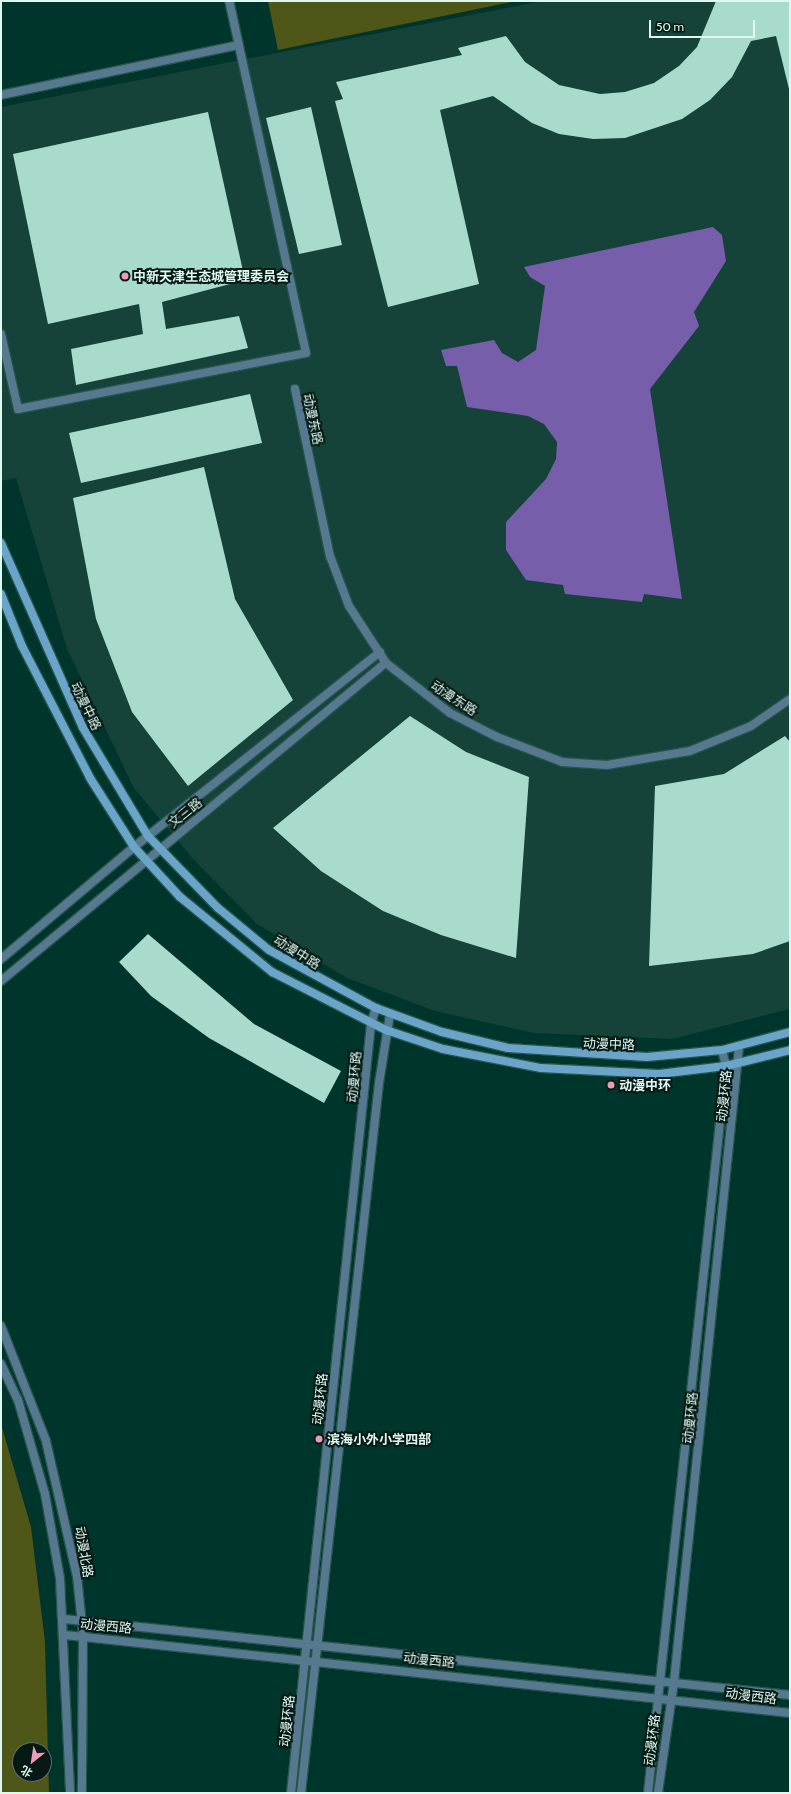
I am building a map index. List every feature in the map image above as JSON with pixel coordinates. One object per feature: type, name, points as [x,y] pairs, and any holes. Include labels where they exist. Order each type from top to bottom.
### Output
[{"type":"street","points":[[1,334],[18,409],[306,353],[229,1]]},
{"type":"street","points":[[1,94],[239,45]]},
{"type":"street","name":"动漫东路","points":[[295,389],[330,556],[349,606],[386,663],[450,713],[497,737],[562,762],[607,765],[690,752],[751,726],[790,699]]},
{"type":"street","name":"动漫中路","points":[[1,543],[82,728],[148,836],[159,850],[218,908],[269,950],[376,1008],[390,1014],[442,1032],[545,1053],[647,1057],[722,1050],[790,1032]]},
{"type":"street","points":[[1,594],[22,646],[82,764],[134,847],[146,861],[222,934],[272,972],[371,1024],[386,1030],[443,1049],[541,1068],[659,1074],[726,1066],[790,1050]]},
{"type":"street","name":"文三路","points":[[1,959],[134,847],[380,652]]},
{"type":"street","name":"文三路","points":[[1,981],[386,663]]},
{"type":"street","name":"动漫环路","points":[[291,1793],[305,1644],[371,1024],[376,1008]]},
{"type":"street","name":"动漫环路","points":[[301,1793],[386,1030],[390,1014]]},
{"type":"street","name":"动漫环路","points":[[658,1793],[669,1698],[674,1682],[740,1062],[739,1046]]},
{"type":"street","name":"动漫环路","points":[[648,1793],[660,1697],[658,1680],[726,1066],[722,1050]]},
{"type":"street","name":"动漫北路","points":[[1,1326],[46,1441],[77,1576],[83,1634],[82,1793]]},
{"type":"street","points":[[1,1364],[18,1400],[45,1494],[64,1620],[70,1793]]},
{"type":"street","name":"动漫西路","points":[[64,1620],[81,1620],[790,1695]]},
{"type":"street","name":"动漫西路","points":[[65,1635],[83,1634],[669,1698],[790,1713]]},
{"type":"shaded area","points":[[542,1],[790,1],[790,1009],[672,1039],[534,1033],[435,1011],[347,978],[257,924],[194,860],[134,788],[67,649],[16,478],[1,481],[1,107]]},
{"type":"shaded area","points":[[713,227],[722,235],[726,261],[694,312],[699,326],[650,389],[682,599],[644,594],[642,602],[565,594],[563,585],[526,580],[506,550],[506,522],[546,479],[556,459],[557,442],[544,424],[528,416],[467,407],[457,366],[446,366],[441,350],[494,340],[502,353],[518,362],[536,350],[545,286],[530,277],[524,267]]},
{"type":"green space","points":[[268,1],[516,1],[278,50]]},
{"type":"green space","points":[[1,1424],[31,1527],[45,1642],[48,1742],[12,1742],[12,1782],[49,1782],[49,1793],[1,1793]]},
{"type":"building","points":[[716,1],[790,1],[790,93],[776,36],[751,41],[732,77],[710,100],[682,119],[625,138],[593,139],[559,134],[532,123],[493,96],[440,110],[479,284],[388,307],[335,101],[343,99],[336,82],[462,55],[458,48],[506,36],[525,62],[559,85],[600,94],[625,92],[654,83],[679,66],[697,47]]},
{"type":"building","points":[[311,107],[342,245],[299,254],[266,118]]},
{"type":"building","points":[[208,112],[245,280],[162,302],[166,329],[239,316],[248,348],[76,385],[71,349],[143,334],[139,304],[48,324],[13,154]]},
{"type":"building","points":[[250,394],[262,443],[81,483],[69,433]]},
{"type":"building","points":[[204,467],[235,599],[293,700],[188,786],[132,712],[96,619],[73,498]]},
{"type":"building","points":[[410,716],[466,752],[529,777],[516,958],[441,935],[383,911],[321,871],[273,828]]},
{"type":"building","points":[[785,736],[790,742],[790,941],[753,954],[649,966],[655,786],[724,774]]},
{"type":"building","points":[[148,934],[254,1024],[341,1071],[324,1103],[209,1038],[151,996],[119,962]]},
{"type":"place","name":"中新天津生态城管理委员会","points":[[125,276]]},
{"type":"place","name":"动漫中环","points":[[611,1085]]},
{"type":"place","name":"滨海小外小学四部","points":[[319,1439]]}]
